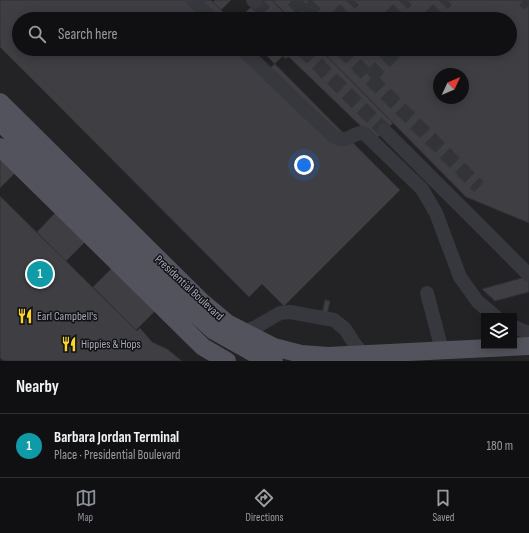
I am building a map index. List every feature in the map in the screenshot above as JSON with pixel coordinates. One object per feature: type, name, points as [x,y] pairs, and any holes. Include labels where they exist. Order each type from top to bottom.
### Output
[{"type":"main road","name":"Presidential Boulevard","points":[[0,102],[202,302],[227,323],[274,347],[301,354],[328,356],[364,354],[389,357],[442,350],[529,346]]},
{"type":"main road","points":[[0,122],[172,293],[214,332],[266,360],[274,361]]},
{"type":"main road","points":[[0,128],[93,218],[209,335],[242,358],[249,361]]},
{"type":"main road","points":[[0,147],[203,347],[227,361]]},
{"type":"lane","points":[[193,0],[205,12]]},
{"type":"lane","points":[[249,56],[332,134],[340,139],[349,138],[361,132],[372,140],[422,189],[436,213],[460,277],[478,302],[491,313]]},
{"type":"lane","points":[[384,130],[420,158],[529,275]]},
{"type":"lane","points":[[427,294],[442,350]]},
{"type":"lane","points":[[243,332],[256,327],[280,313],[290,312],[334,320],[346,329],[356,346],[364,354]]},
{"type":"lane","points":[[517,328],[529,333]]},
{"type":"shaded area","points":[[0,0],[529,0],[529,361],[0,361]]},
{"type":"building","points":[[0,0],[211,0],[223,12],[12,12],[12,56],[267,56],[400,190],[284,306],[262,284],[249,297],[0,47]]},
{"type":"building","points":[[215,0],[231,0],[221,10],[213,2]]},
{"type":"building","points":[[258,0],[272,0],[283,12],[246,12]]},
{"type":"building","points":[[272,0],[529,0],[529,223],[466,197],[327,56],[517,56],[517,12],[283,12]]},
{"type":"building","points":[[255,56],[283,56],[269,69]]},
{"type":"building","points":[[283,56],[327,56],[393,123],[375,140],[289,57],[285,59]]},
{"type":"building","points":[[0,156],[16,172],[0,188]]},
{"type":"building","points":[[0,196],[137,331],[140,328],[152,342],[167,349],[182,361],[4,361],[0,358]]},
{"type":"building","points":[[56,212],[86,241],[66,261],[37,232]]},
{"type":"building","points":[[113,267],[156,310],[136,330],[93,287]]},
{"type":"building","points":[[529,276],[529,292],[495,301],[482,289]]},
{"type":"building","points":[[325,300],[330,301],[327,315],[322,314]]},
{"type":"tunnel","points":[[293,0],[304,12]]},
{"type":"tunnel","points":[[308,12],[319,0]]},
{"type":"tunnel","points":[[342,12],[354,0]]},
{"type":"tunnel","points":[[395,12],[407,0]]},
{"type":"tunnel","points":[[435,12],[447,0]]},
{"type":"tunnel","points":[[524,0],[529,5]]},
{"type":"tunnel","points":[[255,2],[265,12]]},
{"type":"tunnel","points":[[309,56],[384,130]]},
{"type":"tunnel","points":[[348,56],[479,187]]},
{"type":"tunnel","points":[[370,77],[391,56]]},
{"type":"place","name":"Barbara Jordan Terminal","points":[[40,274]]},
{"type":"place","name":"Earl Campbell's","points":[[25,316]]},
{"type":"place","name":"Hippies & Hops","points":[[69,344]]}]
